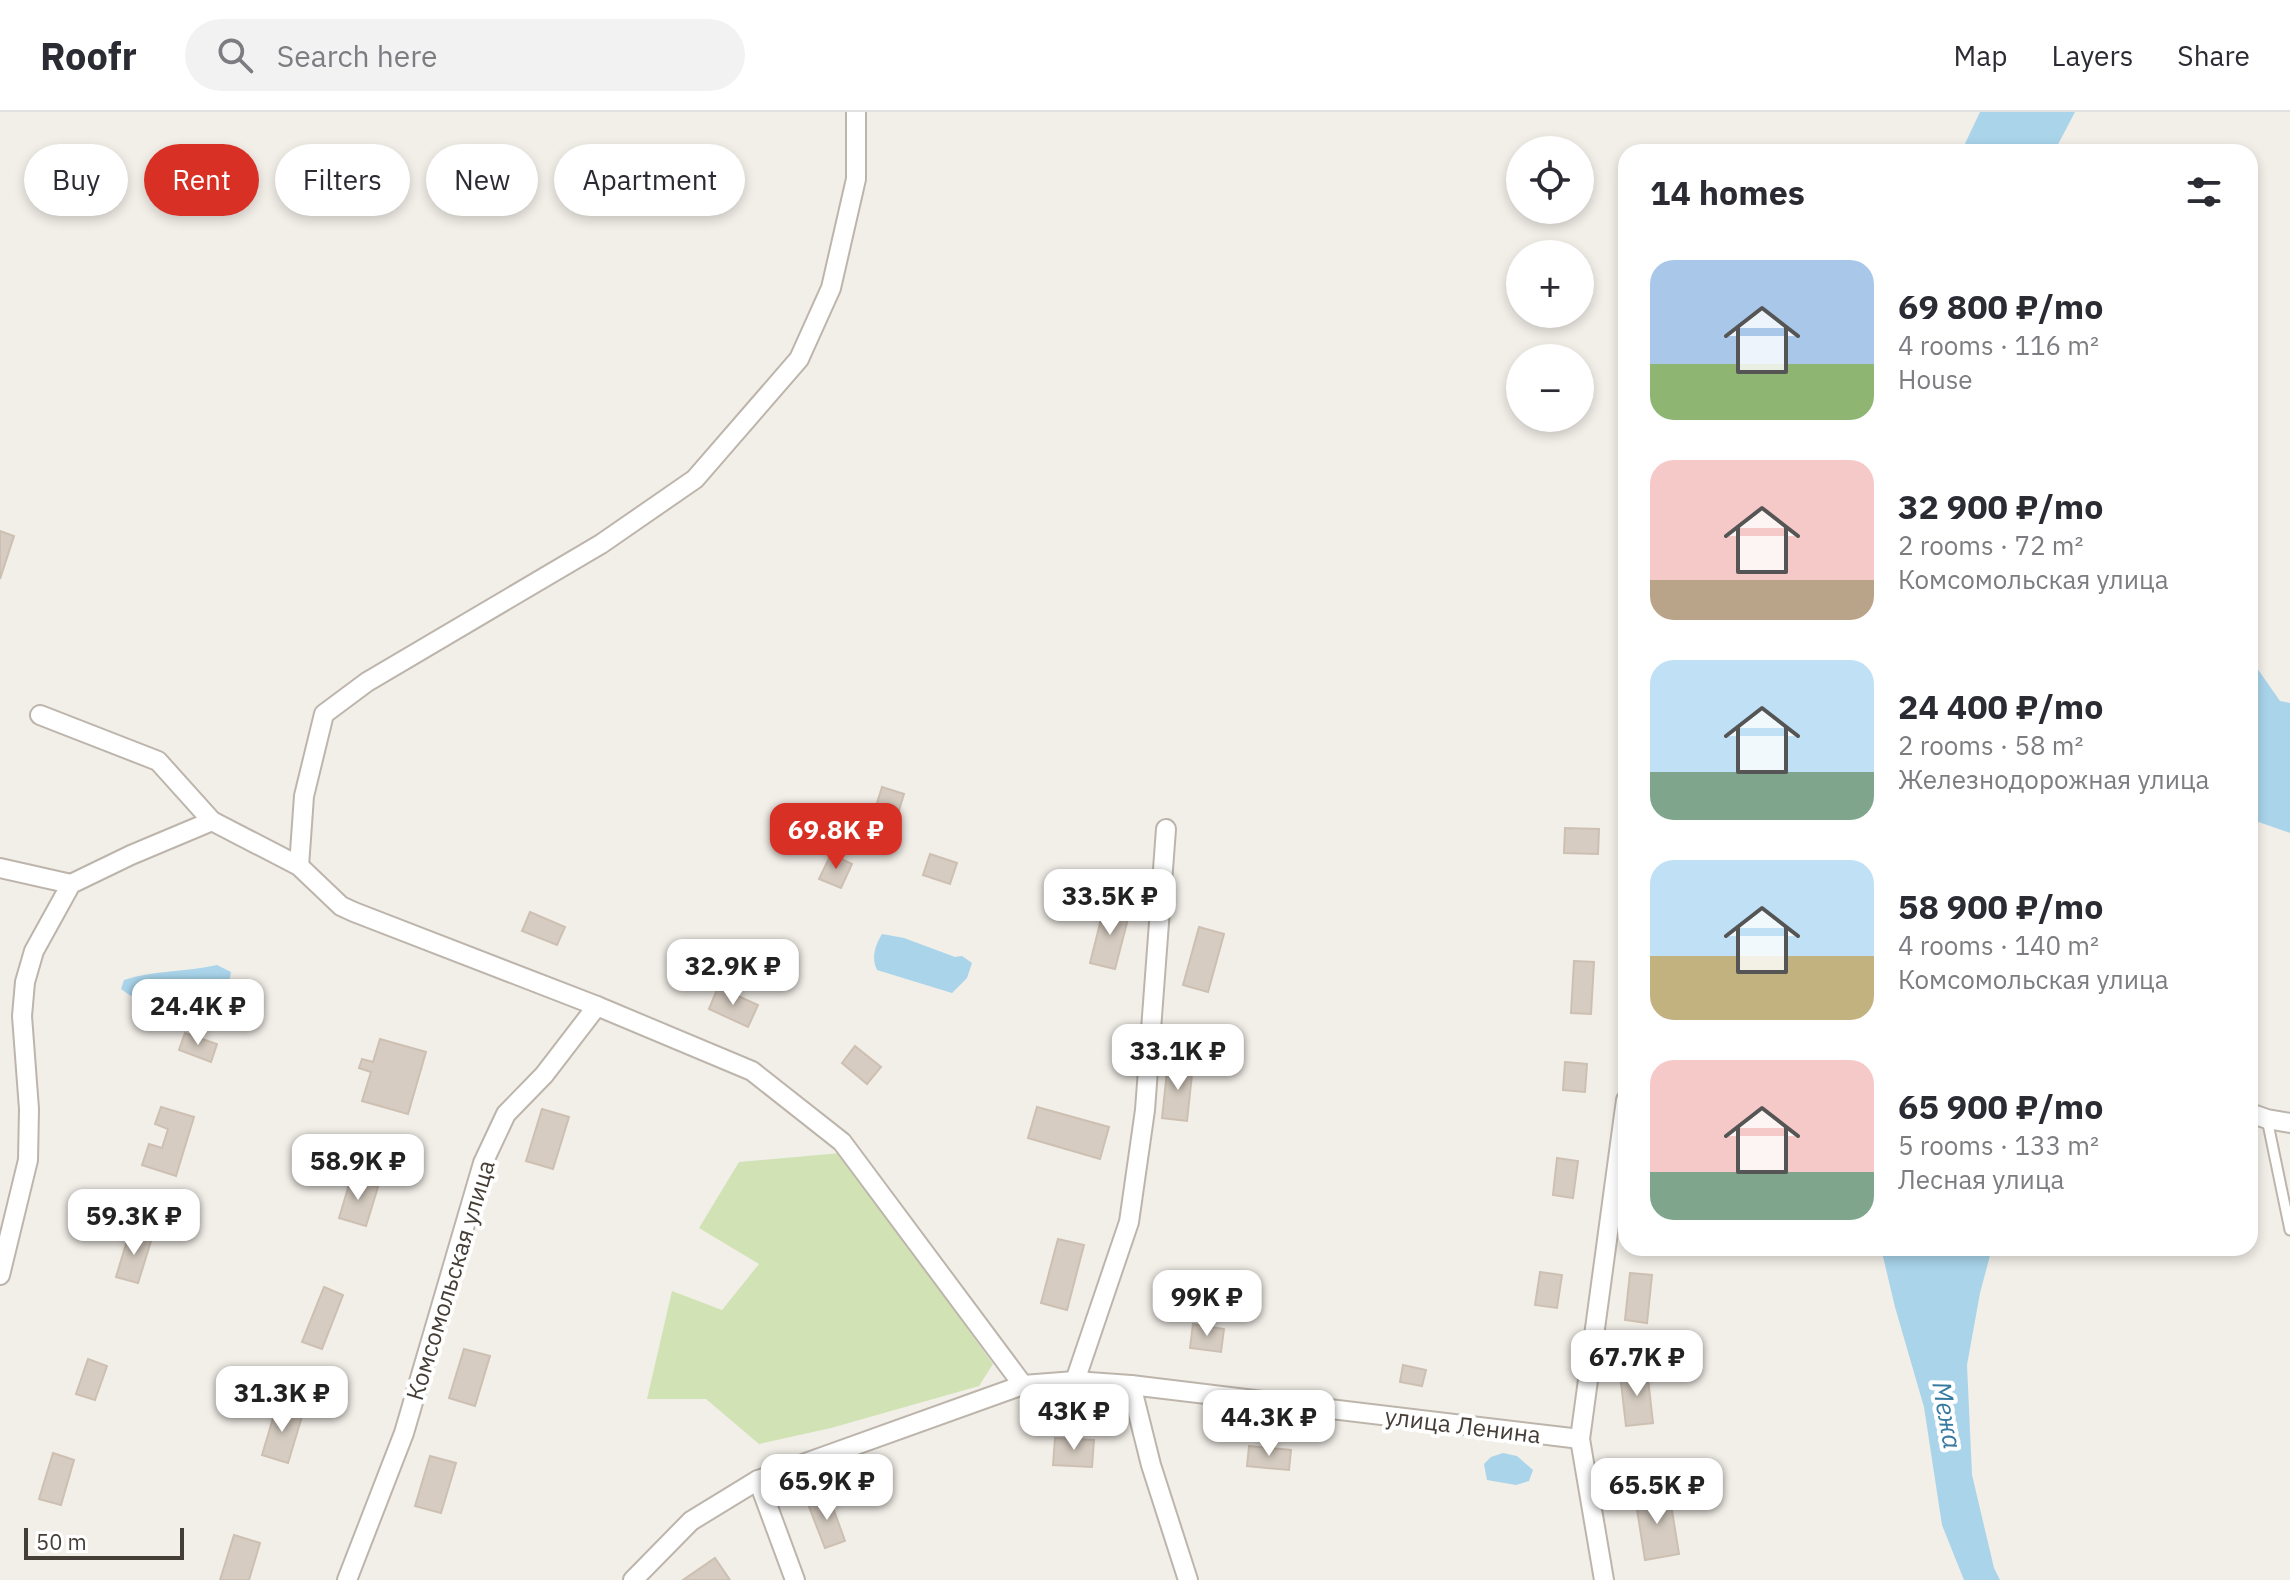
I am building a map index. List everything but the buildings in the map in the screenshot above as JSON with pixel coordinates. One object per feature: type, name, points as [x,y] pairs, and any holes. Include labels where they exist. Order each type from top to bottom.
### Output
[{"type":"street","points":[[299,866],[304,796],[324,714],[367,682],[601,544],[695,479],[799,359],[831,288],[856,179],[856,112]]},
{"type":"street","points":[[40,715],[158,761],[212,821],[299,866],[341,906],[597,1006],[752,1071],[842,1142],[1023,1385]]},
{"type":"street","points":[[0,1275],[28,1160],[29,1109],[22,1016],[25,982],[34,951],[71,884],[212,821]]},
{"type":"street","points":[[1075,1381],[1129,1222],[1145,1110],[1166,829]]},
{"type":"street","points":[[0,868],[71,884]]},
{"type":"street","name":"Комсомольская улица","points":[[347,1580],[404,1433],[483,1163],[506,1114],[544,1075],[597,1006]]},
{"type":"street","points":[[2258,1116],[2290,1123]]},
{"type":"street","points":[[1604,1580],[1580,1439],[1618,1159]]},
{"type":"street","name":"улица Ленина","points":[[633,1580],[691,1521],[758,1480],[1023,1385],[1075,1381],[1131,1385],[1580,1439]]},
{"type":"street","points":[[1131,1385],[1151,1465],[1188,1580]]},
{"type":"street","points":[[758,1480],[795,1580]]},
{"type":"lane","points":[[2258,1116],[2290,1230]]},
{"type":"green space","points":[[841,1153],[993,1364],[979,1386],[831,1428],[759,1444],[706,1399],[647,1399],[672,1291],[722,1310],[759,1264],[699,1228],[739,1162]]},
{"type":"water","points":[[1980,112],[2075,112],[2058,144],[1965,144]]},
{"type":"water","points":[[2258,669],[2280,701],[2290,703],[2290,833],[2258,822]]},
{"type":"water","points":[[882,934],[904,938],[955,957],[962,956],[972,963],[967,978],[952,993],[877,970],[875,952]]},
{"type":"water","points":[[217,965],[231,972],[226,999],[219,1008],[131,996],[121,989],[124,980],[135,977]]},
{"type":"water","name":"Межа","points":[[1883,1256],[1990,1256],[1967,1365],[1972,1475],[1994,1568],[2000,1580],[1964,1580],[1942,1525],[1924,1407]]},
{"type":"water","points":[[1503,1453],[1517,1456],[1533,1470],[1529,1481],[1516,1485],[1487,1480],[1484,1464],[1491,1457]]}]
